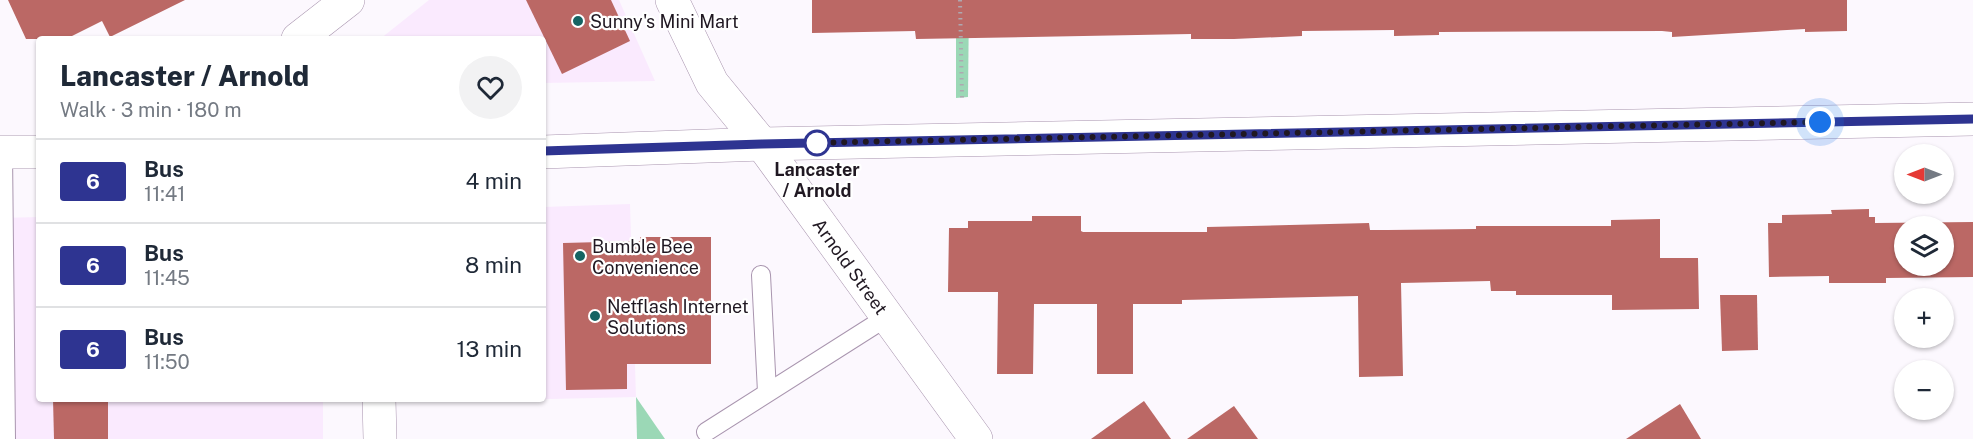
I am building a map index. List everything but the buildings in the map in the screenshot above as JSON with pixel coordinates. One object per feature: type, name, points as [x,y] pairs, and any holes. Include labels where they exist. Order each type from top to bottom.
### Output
[{"type":"main road","points":[[302,36],[348,0]]},
{"type":"main road","name":"Arnold Street","points":[[672,0],[712,82],[762,144],[976,439]]},
{"type":"main road","points":[[546,152],[762,144],[1973,119]]},
{"type":"main road","points":[[2,152],[36,152]]},
{"type":"main road","points":[[379,402],[380,439]]},
{"type":"lane","points":[[2,152],[6,439]]},
{"type":"lane","points":[[761,275],[767,392]]},
{"type":"lane","points":[[706,432],[887,317]]},
{"type":"path","points":[[960,0],[962,98]]},
{"type":"shaded area","points":[[429,0],[619,0],[655,81],[546,83],[546,36],[384,36]]},
{"type":"shaded area","points":[[630,204],[636,397],[546,399],[546,207]]},
{"type":"shaded area","points":[[36,217],[36,402],[323,402],[323,439],[0,439],[0,218]]},
{"type":"green space","points":[[956,0],[969,0],[968,97],[956,98]]},
{"type":"green space","points":[[636,397],[665,439],[637,439]]},
{"type":"bus line","name":"6","points":[[546,151],[762,144],[1973,119]]},
{"type":"place","name":"Sunny's Mini Mart","points":[[578,21]]},
{"type":"place","name":"Lancaster / Arnold","points":[[817,143]]},
{"type":"place","name":"Bumble Bee Convenience","points":[[580,256]]},
{"type":"place","name":"Netflash Internet Solutions","points":[[595,316]]},
{"type":"route","points":[[817,143],[809,143],[1820,122]]}]
